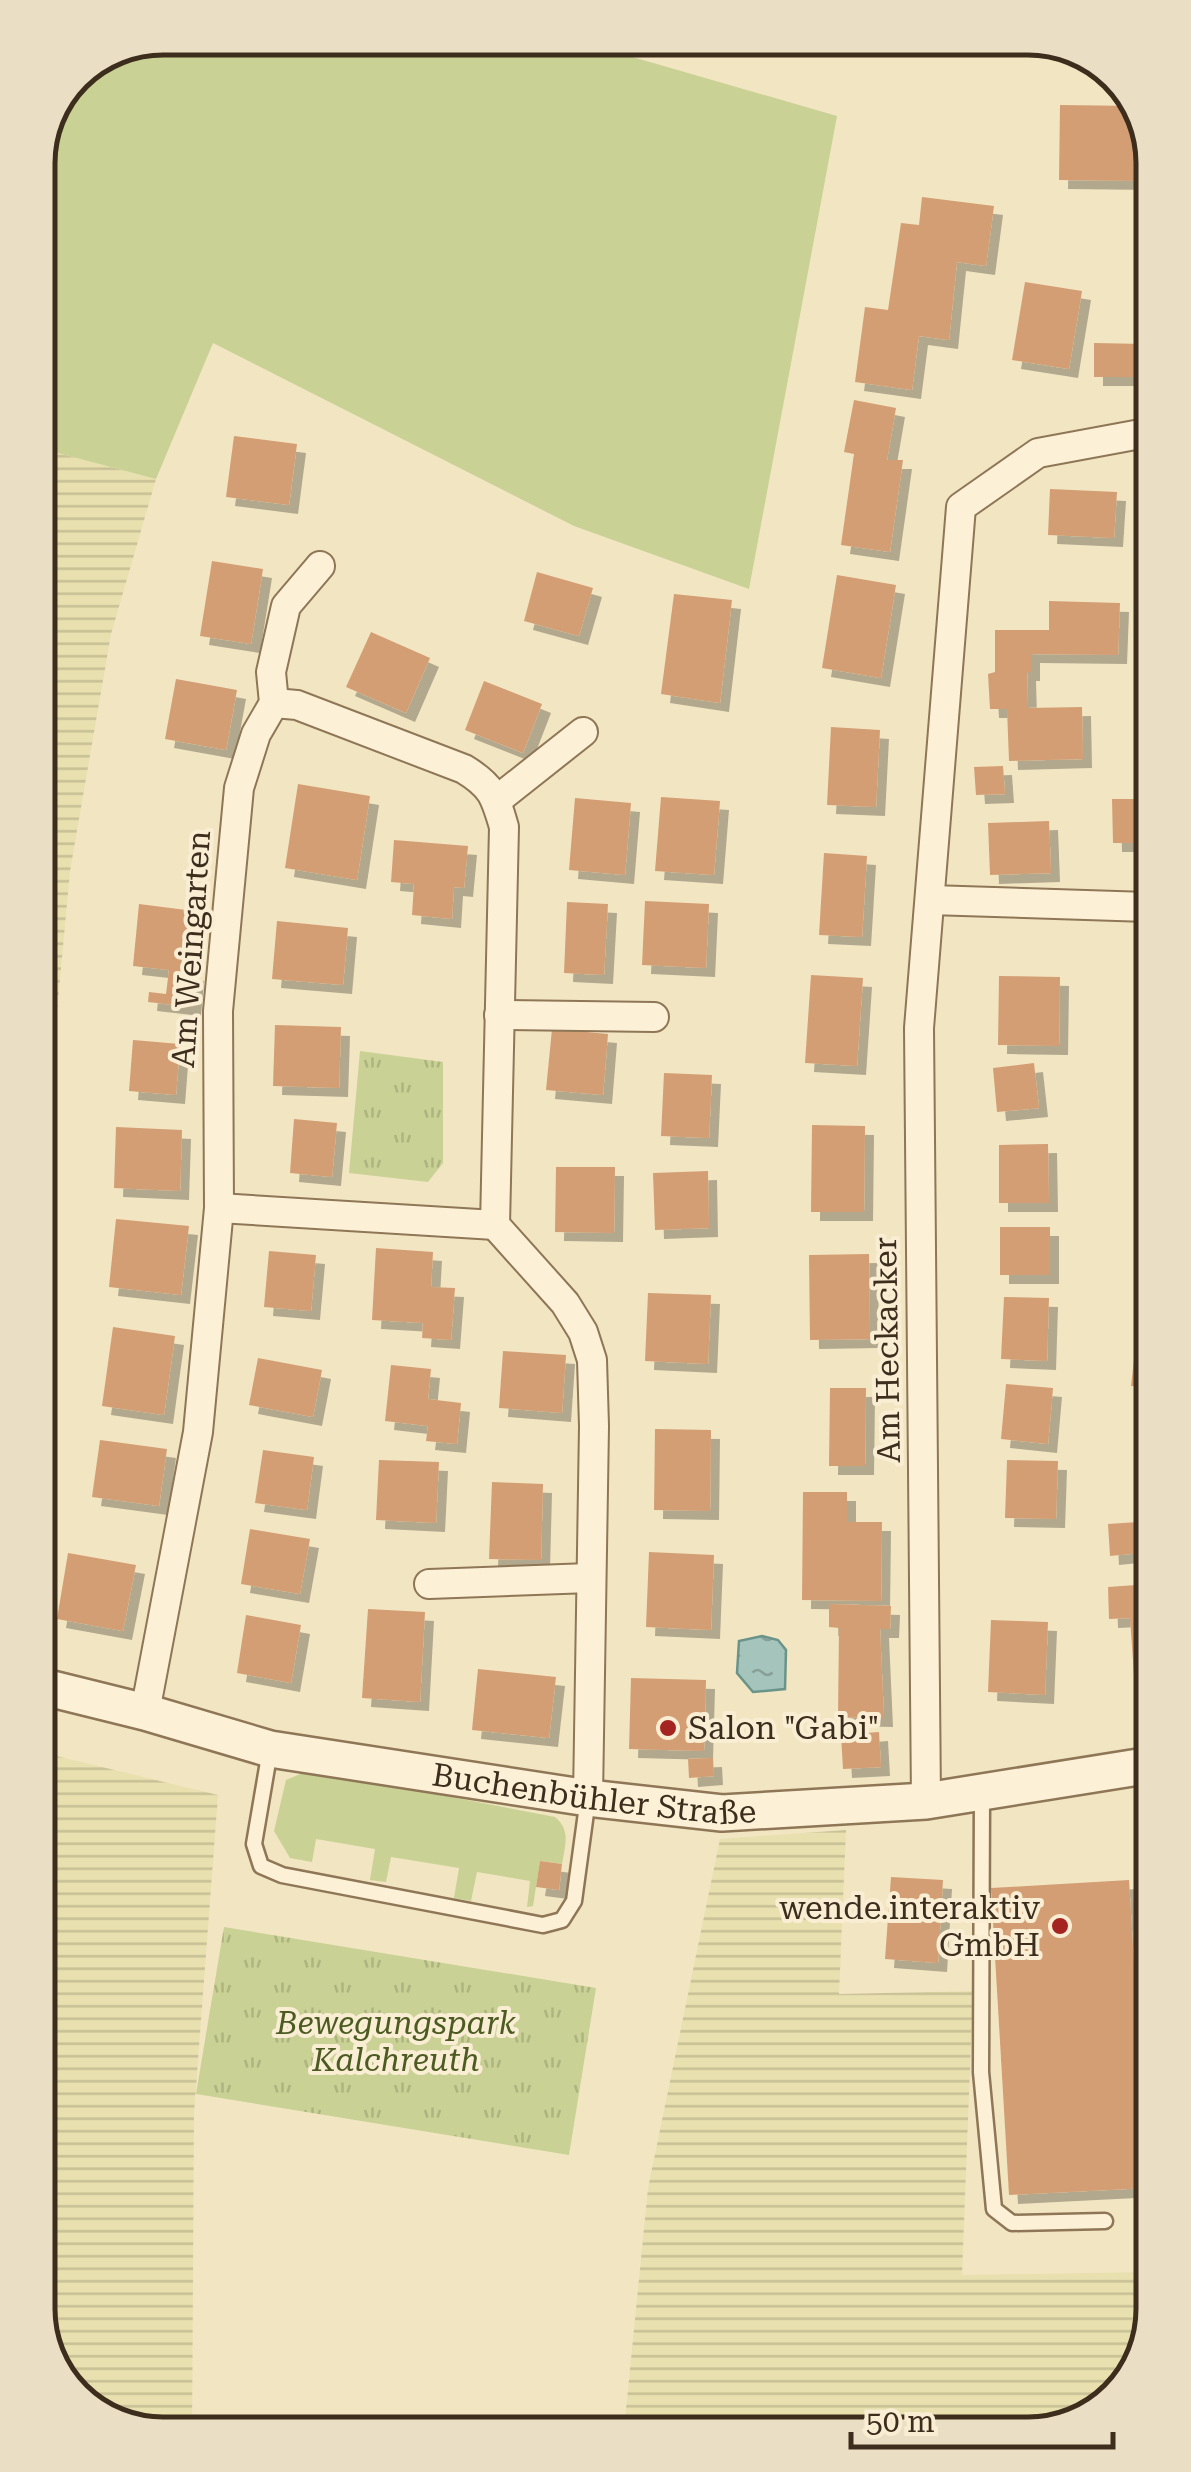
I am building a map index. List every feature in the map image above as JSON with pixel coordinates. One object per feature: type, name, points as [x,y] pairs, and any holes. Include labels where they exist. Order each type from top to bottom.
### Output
[{"type":"street","name":"Am Heckacker","points":[[926,1800],[919,1028],[961,507],[1038,453],[1136,435]]},
{"type":"street","name":"Am Weingarten","points":[[145,1712],[198,1432],[219,1208],[218,1011],[239,788],[256,734],[274,703],[271,672],[286,606],[320,566]]},
{"type":"street","points":[[274,703],[296,706],[464,769],[486,783],[497,800],[504,827],[495,1225],[564,1303],[583,1332],[592,1360],[588,1798]]},
{"type":"street","points":[[497,800],[584,732]]},
{"type":"street","points":[[930,900],[1136,907]]},
{"type":"street","points":[[499,1015],[654,1017]]},
{"type":"street","points":[[219,1208],[495,1225]]},
{"type":"street","points":[[429,1584],[590,1578]]},
{"type":"street","name":"Buchenbühler Straße","points":[[55,1690],[270,1749],[588,1798],[722,1812],[926,1800],[1136,1767]]},
{"type":"lane","points":[[270,1749],[254,1844],[262,1866],[282,1874],[543,1925],[562,1920],[574,1901],[588,1798]]},
{"type":"lane","points":[[982,1792],[981,2072],[994,2209],[1012,2223],[1106,2220]]},
{"type":"shaded area","points":[[55,452],[156,479],[111,634],[70,871],[55,1033]]},
{"type":"shaded area","points":[[55,1756],[218,1795],[194,2113],[192,2417],[142,2415],[109,2403],[77,2375],[57,2330]]},
{"type":"shaded area","points":[[846,1830],[839,1994],[973,1991],[962,2275],[1136,2272],[1135,2323],[1125,2357],[1109,2380],[1082,2403],[1049,2415],[1028,2417],[625,2417],[648,2188],[720,1839]]},
{"type":"green space","points":[[163,55],[626,55],[837,116],[749,589],[574,526],[213,343],[156,479],[55,452],[55,156],[63,122],[73,103],[103,73],[142,57]]},
{"type":"green space","points":[[360,1051],[443,1062],[443,1163],[428,1182],[349,1173]]},
{"type":"green space","points":[[310,1770],[555,1817],[565,1833],[562,1864],[540,1861],[533,1906],[527,1907],[530,1881],[477,1872],[471,1901],[454,1898],[459,1868],[391,1857],[386,1882],[370,1880],[375,1849],[316,1839],[312,1862],[290,1858],[274,1831],[286,1780]]},
{"type":"green space","name":"Bewegungspark Kalchreuth","points":[[224,1927],[596,1988],[569,2155],[196,2094]]},
{"type":"water","points":[[762,1636],[778,1640],[786,1650],[785,1689],[753,1692],[737,1673],[739,1641]]},
{"type":"building","points":[[1060,105],[1120,106],[1134,142],[1136,181],[1059,180]]},
{"type":"building","points":[[922,197],[994,206],[986,266],[957,262],[949,340],[919,336],[912,390],[855,382],[865,307],[888,310],[901,223],[919,225]]},
{"type":"building","points":[[1025,282],[1082,291],[1069,369],[1012,360]]},
{"type":"building","points":[[1094,343],[1136,344],[1136,377],[1094,377]]},
{"type":"building","points":[[854,400],[896,408],[887,460],[903,460],[890,552],[841,545],[854,454],[844,452]]},
{"type":"building","points":[[234,436],[297,444],[289,505],[226,497]]},
{"type":"building","points":[[1050,489],[1117,492],[1114,538],[1048,535]]},
{"type":"building","points":[[212,561],[263,569],[251,644],[200,636]]},
{"type":"building","points":[[537,572],[593,588],[579,636],[524,621]]},
{"type":"building","points":[[837,575],[896,585],[881,678],[822,668]]},
{"type":"building","points":[[674,594],[732,600],[720,703],[661,694]]},
{"type":"building","points":[[1049,601],[1120,603],[1118,655],[1031,654],[1028,708],[1082,707],[1083,759],[1009,761],[1007,709],[990,709],[988,674],[995,672],[995,630],[1049,630]]},
{"type":"building","points":[[371,632],[430,658],[406,713],[346,687]]},
{"type":"building","points":[[176,679],[237,690],[226,750],[165,739]]},
{"type":"building","points":[[484,681],[542,704],[523,753],[465,730]]},
{"type":"building","points":[[831,727],[880,730],[876,807],[827,805]]},
{"type":"building","points":[[1003,766],[1005,794],[976,795],[974,767]]},
{"type":"building","points":[[298,784],[370,796],[357,880],[285,868]]},
{"type":"building","points":[[661,797],[720,801],[714,875],[655,871]]},
{"type":"building","points":[[575,798],[631,803],[625,875],[569,870]]},
{"type":"building","points":[[1112,799],[1136,799],[1136,843],[1113,843]]},
{"type":"building","points":[[1049,821],[1051,873],[990,875],[988,823]]},
{"type":"building","points":[[394,840],[468,846],[464,888],[454,887],[452,919],[412,915],[414,884],[391,882]]},
{"type":"building","points":[[824,853],[867,856],[862,937],[819,935]]},
{"type":"building","points":[[645,901],[709,904],[706,968],[642,965]]},
{"type":"building","points":[[567,902],[608,904],[604,975],[564,973]]},
{"type":"building","points":[[139,904],[194,911],[187,972],[195,972],[192,1007],[148,1002],[149,992],[166,994],[169,970],[133,966]]},
{"type":"building","points":[[277,921],[348,928],[343,985],[272,979]]},
{"type":"building","points":[[811,975],[863,978],[857,1066],[805,1063]]},
{"type":"building","points":[[999,976],[1060,977],[1059,1046],[998,1045]]},
{"type":"building","points":[[275,1025],[341,1027],[339,1088],[273,1086]]},
{"type":"building","points":[[552,1029],[608,1034],[603,1095],[546,1090]]},
{"type":"building","points":[[133,1040],[180,1044],[176,1095],[129,1091]]},
{"type":"building","points":[[1034,1063],[1039,1108],[997,1112],[993,1068]]},
{"type":"building","points":[[664,1073],[712,1075],[709,1138],[661,1136]]},
{"type":"building","points":[[294,1119],[337,1123],[332,1177],[290,1173]]},
{"type":"building","points":[[812,1125],[865,1126],[864,1212],[811,1212]]},
{"type":"building","points":[[116,1127],[182,1130],[180,1191],[114,1188]]},
{"type":"building","points":[[1048,1144],[1049,1203],[999,1203],[999,1145]]},
{"type":"building","points":[[556,1167],[615,1167],[614,1233],[555,1232]]},
{"type":"building","points":[[708,1171],[709,1228],[655,1230],[653,1173]]},
{"type":"building","points":[[116,1219],[189,1226],[181,1295],[109,1287]]},
{"type":"building","points":[[1000,1227],[1050,1227],[1050,1275],[1000,1275]]},
{"type":"building","points":[[376,1248],[433,1252],[431,1287],[455,1288],[451,1340],[422,1338],[423,1323],[372,1320]]},
{"type":"building","points":[[269,1251],[316,1255],[311,1311],[264,1307]]},
{"type":"building","points":[[869,1254],[870,1339],[810,1340],[809,1255]]},
{"type":"building","points":[[648,1293],[711,1295],[708,1364],[645,1361]]},
{"type":"building","points":[[1004,1297],[1049,1298],[1047,1361],[1001,1359]]},
{"type":"building","points":[[113,1327],[175,1336],[164,1415],[102,1406]]},
{"type":"building","points":[[1136,1342],[1136,1387],[1131,1386]]},
{"type":"building","points":[[503,1351],[566,1355],[562,1413],[499,1408]]},
{"type":"building","points":[[258,1358],[322,1370],[313,1417],[249,1405]]},
{"type":"building","points":[[391,1365],[431,1369],[428,1399],[461,1403],[457,1444],[426,1441],[428,1426],[385,1421]]},
{"type":"building","points":[[1006,1384],[1053,1388],[1048,1444],[1001,1439]]},
{"type":"building","points":[[830,1388],[866,1388],[865,1466],[829,1466]]},
{"type":"building","points":[[655,1429],[711,1430],[710,1511],[654,1510]]},
{"type":"building","points":[[100,1440],[167,1449],[159,1506],[92,1497]]},
{"type":"building","points":[[263,1450],[314,1457],[307,1510],[255,1503]]},
{"type":"building","points":[[379,1460],[439,1462],[436,1523],[376,1520]]},
{"type":"building","points":[[1007,1460],[1058,1461],[1056,1519],[1005,1518]]},
{"type":"building","points":[[492,1482],[543,1484],[541,1560],[489,1559]]},
{"type":"building","points":[[803,1492],[847,1492],[847,1522],[882,1522],[881,1601],[802,1600]]},
{"type":"building","points":[[1136,1522],[1136,1553],[1110,1556],[1108,1524]]},
{"type":"building","points":[[250,1529],[310,1539],[300,1594],[241,1584]]},
{"type":"building","points":[[649,1552],[714,1555],[711,1630],[646,1627]]},
{"type":"building","points":[[68,1553],[136,1565],[123,1631],[57,1619]]},
{"type":"building","points":[[1136,1585],[1136,1704],[1130,1618],[1109,1619],[1108,1587]]},
{"type":"building","points":[[829,1604],[891,1606],[890,1629],[880,1629],[884,1718],[838,1717],[839,1628],[829,1627]]},
{"type":"building","points":[[368,1609],[425,1612],[420,1702],[362,1698]]},
{"type":"building","points":[[246,1615],[301,1625],[291,1683],[237,1673]]},
{"type":"building","points":[[991,1620],[1048,1622],[1045,1695],[988,1692]]},
{"type":"building","points":[[478,1669],[556,1677],[549,1738],[472,1730]]},
{"type":"building","points":[[631,1678],[706,1680],[704,1751],[629,1749]]},
{"type":"building","points":[[879,1732],[881,1767],[843,1769],[841,1735]]},
{"type":"building","points":[[713,1758],[714,1776],[689,1778],[688,1759]]},
{"type":"building","points":[[540,1861],[562,1864],[559,1890],[536,1887]]},
{"type":"building","points":[[891,1877],[943,1880],[938,1963],[885,1959]]},
{"type":"building","points":[[1129,1880],[1136,2000],[1136,2189],[1009,2195],[991,1888]]},
{"type":"place","name":"Salon \"Gabi\"","points":[[668,1728]]},
{"type":"place","name":"wende.interaktiv GmbH","points":[[1060,1926]]}]
